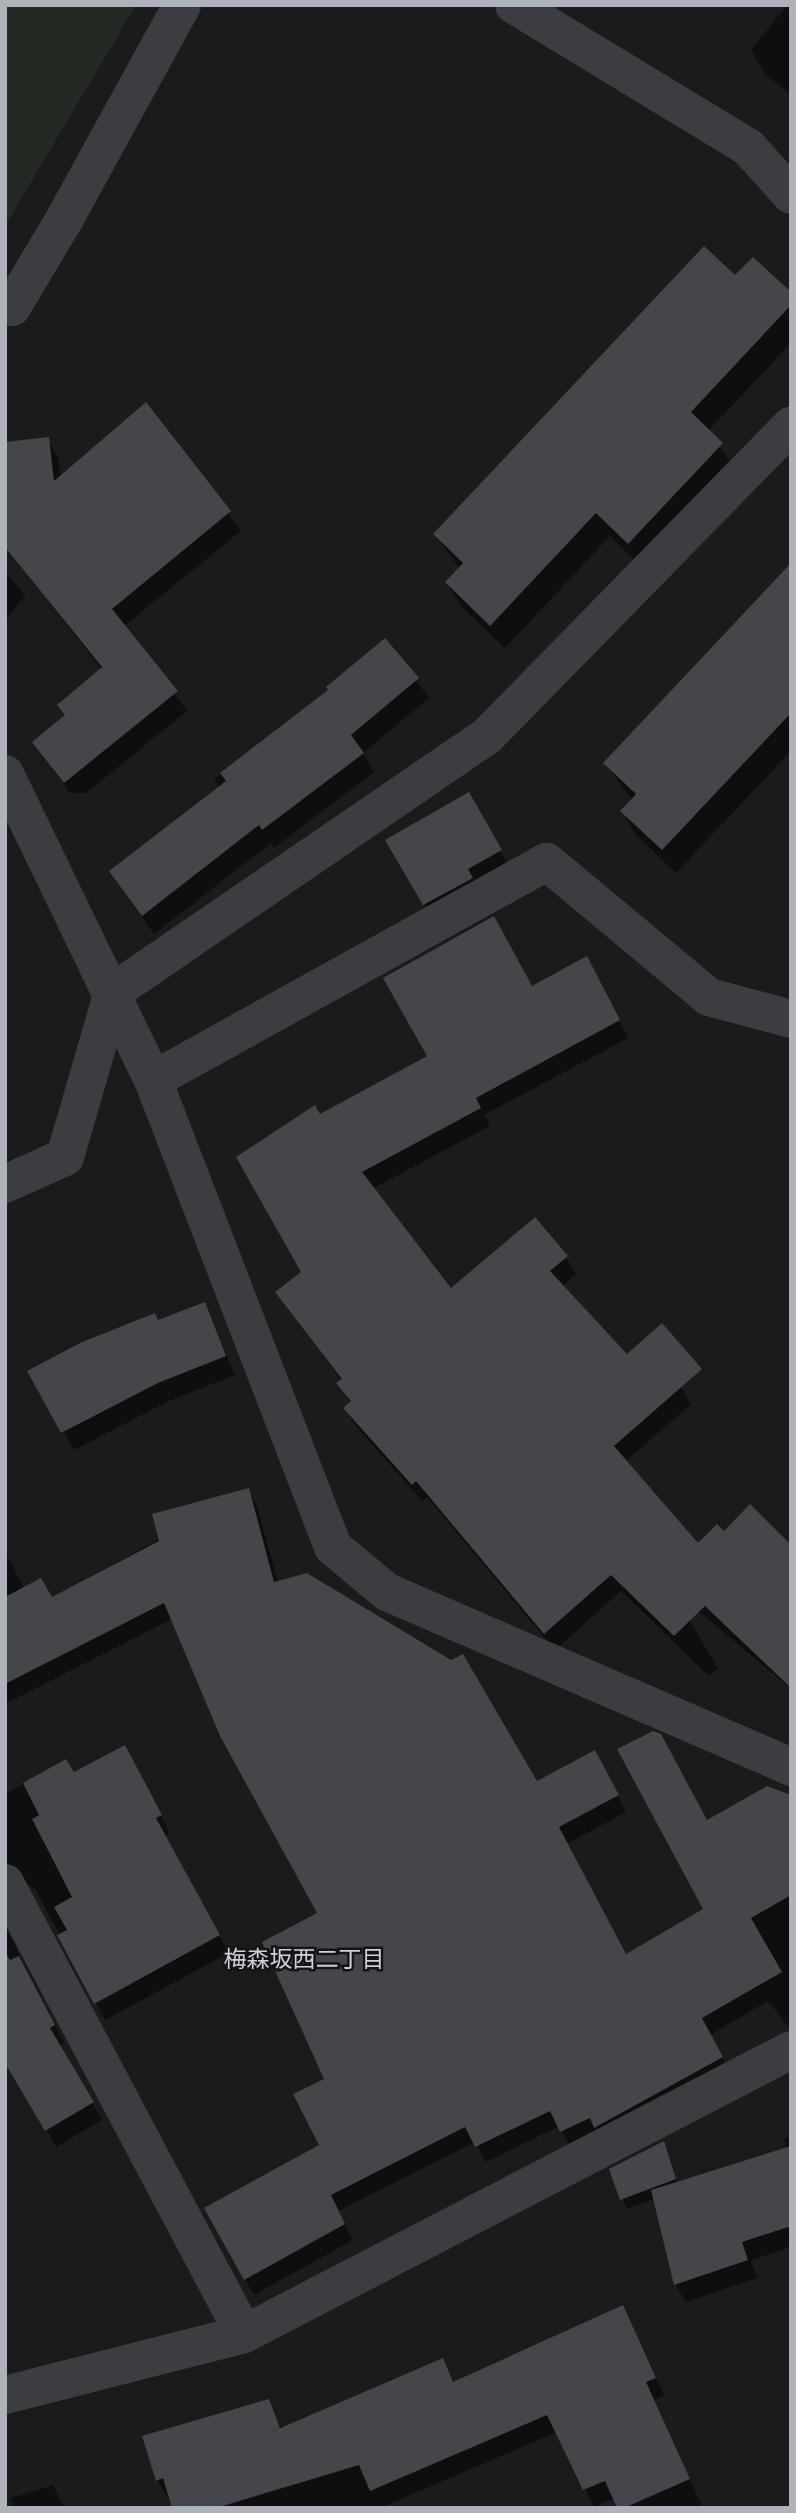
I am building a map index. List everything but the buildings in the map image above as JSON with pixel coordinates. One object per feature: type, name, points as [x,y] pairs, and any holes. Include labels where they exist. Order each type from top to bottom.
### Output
[{"type":"street","points":[[5,305],[12,307],[65,218],[182,5]]},
{"type":"street","points":[[514,5],[748,147],[789,188]]},
{"type":"street","points":[[5,1184],[65,1157],[113,992],[486,737],[791,426]]},
{"type":"street","points":[[5,774],[113,992],[153,1080],[333,1547],[387,1592],[791,1768]]},
{"type":"street","points":[[153,1080],[547,862],[709,997],[791,1019]]},
{"type":"street","points":[[5,1883],[244,2334]]},
{"type":"street","points":[[5,2395],[244,2334],[791,2050]]},
{"type":"shaded area","points":[[5,5],[136,5],[5,226]]},
{"type":"district","name":"梅森坂西二丁目","points":[[304,1959]]}]
